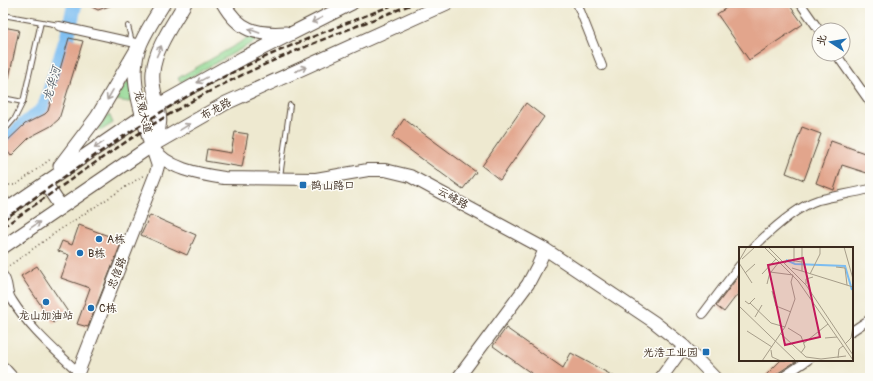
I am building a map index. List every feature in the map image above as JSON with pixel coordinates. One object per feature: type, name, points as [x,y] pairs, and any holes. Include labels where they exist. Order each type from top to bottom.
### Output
[{"type":"main road","name":"龙观大道","points":[[151,146],[143,115],[135,71],[136,43],[164,3]]},
{"type":"main road","name":"龙观大道","points":[[151,146],[159,129],[159,105],[153,85],[154,66],[160,48],[185,3]]},
{"type":"main road","points":[[223,3],[234,18],[251,30],[267,34],[292,32]]},
{"type":"main road","points":[[7,209],[159,105],[292,32],[352,3]]},
{"type":"main road","name":"布龙路","points":[[3,247],[151,146],[226,104],[447,3]]},
{"type":"main road","points":[[45,183],[87,132],[136,43]]},
{"type":"main road","points":[[45,183],[61,207]]},
{"type":"street","points":[[577,3],[602,66]]},
{"type":"street","points":[[800,3],[813,22]]},
{"type":"street","points":[[60,26],[136,43]]},
{"type":"street","points":[[842,62],[870,102]]},
{"type":"street","name":"云峰路","points":[[151,146],[165,162],[210,176],[243,179],[316,179],[368,170],[385,170],[410,176],[545,249],[654,322],[684,346],[715,378]]},
{"type":"street","name":"忠信路","points":[[77,375],[158,169],[151,146]]},
{"type":"street","points":[[754,247],[764,237],[806,206],[817,201],[870,189]]},
{"type":"street","points":[[458,378],[528,284],[545,249]]},
{"type":"street","points":[[703,314],[739,266]]},
{"type":"street","points":[[4,271],[8,281],[11,299],[36,332],[77,375]]},
{"type":"street","points":[[853,329],[870,318]]},
{"type":"street","points":[[661,378],[684,346]]},
{"type":"street","points":[[781,378],[806,361]]},
{"type":"street","points":[[3,368],[12,378]]},
{"type":"lane","points":[[3,15],[60,26]]},
{"type":"lane","points":[[3,132],[19,112],[24,102],[40,22]]},
{"type":"lane","points":[[128,26],[136,43]]},
{"type":"lane","points":[[3,98],[24,102]]},
{"type":"lane","points":[[279,179],[290,105]]},
{"type":"lane","points":[[3,194],[7,209]]},
{"type":"path","points":[[9,185],[16,185],[53,158]]},
{"type":"path","points":[[4,271],[139,176],[148,174]]},
{"type":"green space","points":[[255,34],[263,37],[181,82],[178,78]]},
{"type":"green space","points":[[130,78],[134,100],[129,102],[116,100]]},
{"type":"green space","points":[[109,114],[113,123],[100,131],[98,129]]},
{"type":"building","points":[[84,3],[115,3],[115,4],[98,10]]},
{"type":"building","points":[[734,3],[788,3],[803,24],[749,60],[717,14]]},
{"type":"building","points":[[3,27],[19,30],[9,78],[3,77]]},
{"type":"building","points":[[69,38],[83,41],[59,119],[51,126],[30,137],[11,156],[3,145],[25,124],[48,111]]},
{"type":"building","points":[[526,103],[544,117],[500,180],[482,166]]},
{"type":"building","points":[[404,119],[476,172],[463,189],[392,137]]},
{"type":"building","points":[[802,127],[821,134],[804,180],[786,173]]},
{"type":"building","points":[[235,132],[248,134],[242,167],[205,161],[207,149],[231,153]]},
{"type":"building","points":[[831,141],[870,155],[870,174],[842,165],[834,190],[816,183]]},
{"type":"building","points":[[150,215],[196,235],[187,255],[141,235]]},
{"type":"building","points":[[79,225],[122,241],[88,327],[77,324],[90,288],[61,278],[69,255],[58,251],[62,241],[72,245]]},
{"type":"building","points":[[37,266],[68,312],[53,323],[21,276]]},
{"type":"building","points":[[739,275],[739,292],[724,312],[716,306]]},
{"type":"building","points":[[506,328],[563,368],[571,353],[617,378],[538,378],[493,346]]},
{"type":"building","points":[[780,361],[796,361],[778,373],[775,378],[763,378]]},
{"type":"waterway","name":"龙华河","points":[[3,148],[21,127],[44,109],[68,34],[75,3]]},
{"type":"railway","points":[[3,220],[121,138],[195,92],[270,55],[398,3]]},
{"type":"railway","points":[[3,227],[124,143],[199,97],[279,58],[415,3]]},
{"type":"place","name":"鹊山路口","points":[[303,185]]},
{"type":"place","name":"A栋","points":[[99,239]]},
{"type":"place","name":"B栋","points":[[80,253]]},
{"type":"place","name":"龙山加油站","points":[[46,302]]},
{"type":"place","name":"C栋","points":[[91,308]]},
{"type":"place","name":"光浩工业园","points":[[706,352]]}]
